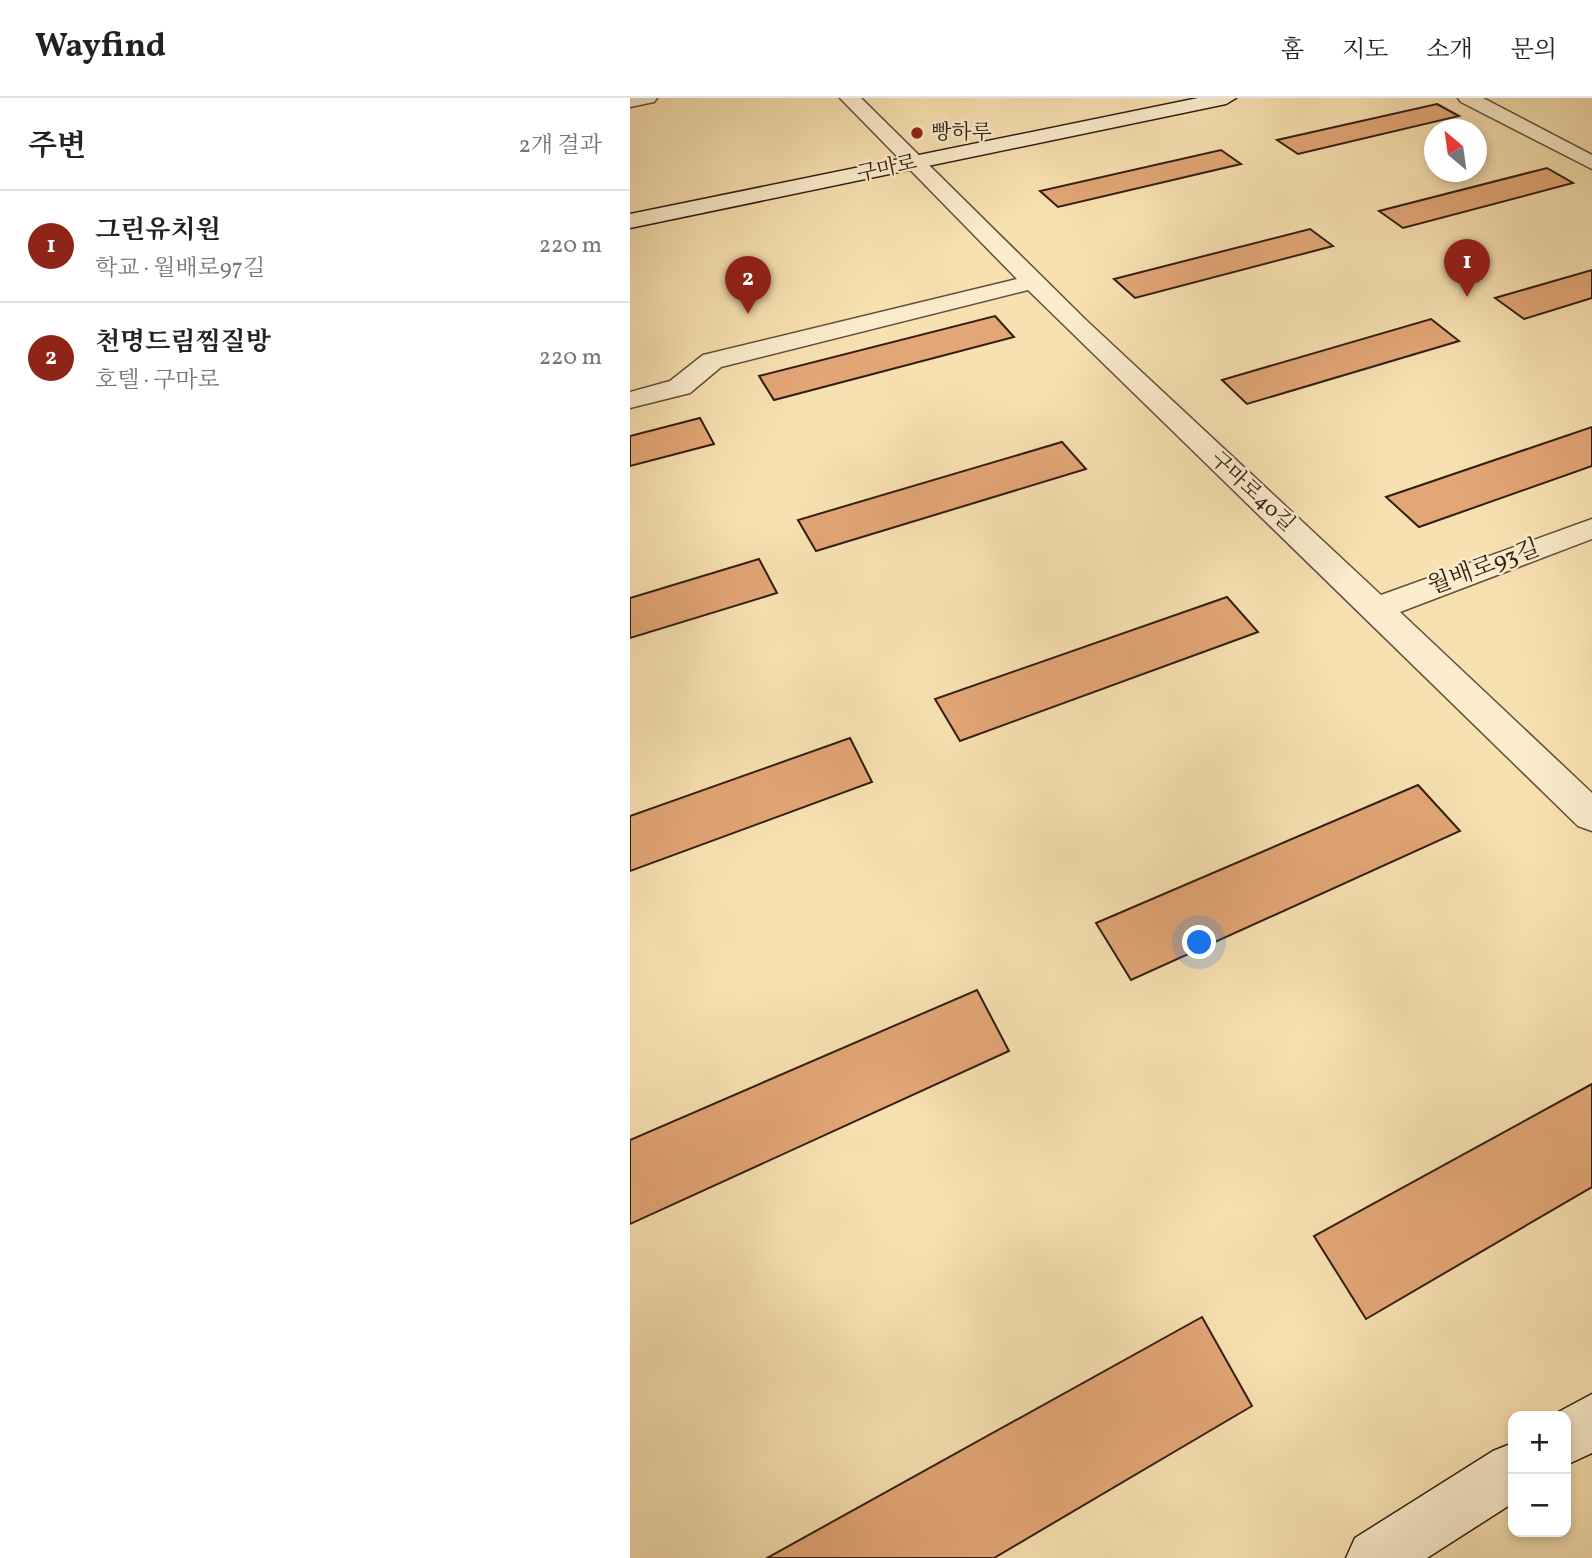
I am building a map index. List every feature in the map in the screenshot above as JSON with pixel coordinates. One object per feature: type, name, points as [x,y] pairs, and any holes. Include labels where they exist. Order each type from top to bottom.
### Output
[{"type":"street","points":[[630,101],[647,98]]},
{"type":"street","name":"구마로40길","points":[[850,98],[917,162],[1033,282],[1592,816]]},
{"type":"street","name":"구마로","points":[[630,221],[1226,98]]},
{"type":"street","points":[[1468,98],[1586,155]]},
{"type":"street","points":[[630,400],[680,387],[712,361],[1033,282]]},
{"type":"street","name":"월배로93길","points":[[1376,608],[1592,528]]},
{"type":"street","points":[[1571,1435],[1592,1421]]},
{"type":"street","points":[[1375,1558],[1508,1474]]},
{"type":"building","points":[[1437,104],[1459,116],[1424,119],[1424,124],[1298,154],[1277,140]]},
{"type":"building","points":[[1221,150],[1241,164],[1058,207],[1040,191]]},
{"type":"building","points":[[1547,168],[1573,183],[1403,228],[1379,211]]},
{"type":"building","points":[[1310,229],[1333,246],[1135,298],[1114,279]]},
{"type":"building","points":[[1592,270],[1592,298],[1524,319],[1495,298]]},
{"type":"building","points":[[995,316],[1014,337],[774,400],[759,376]]},
{"type":"building","points":[[1431,319],[1459,341],[1247,404],[1222,380]]},
{"type":"building","points":[[700,418],[714,444],[630,466],[630,436]]},
{"type":"building","points":[[1592,427],[1592,466],[1419,527],[1386,497]]},
{"type":"building","points":[[1062,442],[1086,469],[816,551],[798,520]]},
{"type":"building","points":[[759,559],[777,593],[630,638],[630,598]]},
{"type":"building","points":[[1227,597],[1258,632],[960,741],[935,699]]},
{"type":"building","points":[[850,738],[872,782],[630,871],[630,816]]},
{"type":"building","points":[[1418,785],[1460,831],[1131,980],[1096,923]]},
{"type":"building","points":[[977,990],[1009,1051],[630,1224],[630,1140]]},
{"type":"building","points":[[1592,1084],[1592,1187],[1366,1319],[1314,1236]]},
{"type":"building","points":[[1202,1317],[1252,1406],[994,1558],[767,1558]]},
{"type":"place","name":"빵하루","points":[[917,133]]},
{"type":"place","name":"그린유치원","points":[[1467,297]]},
{"type":"place","name":"천명드림찜질방","points":[[748,314]]}]
